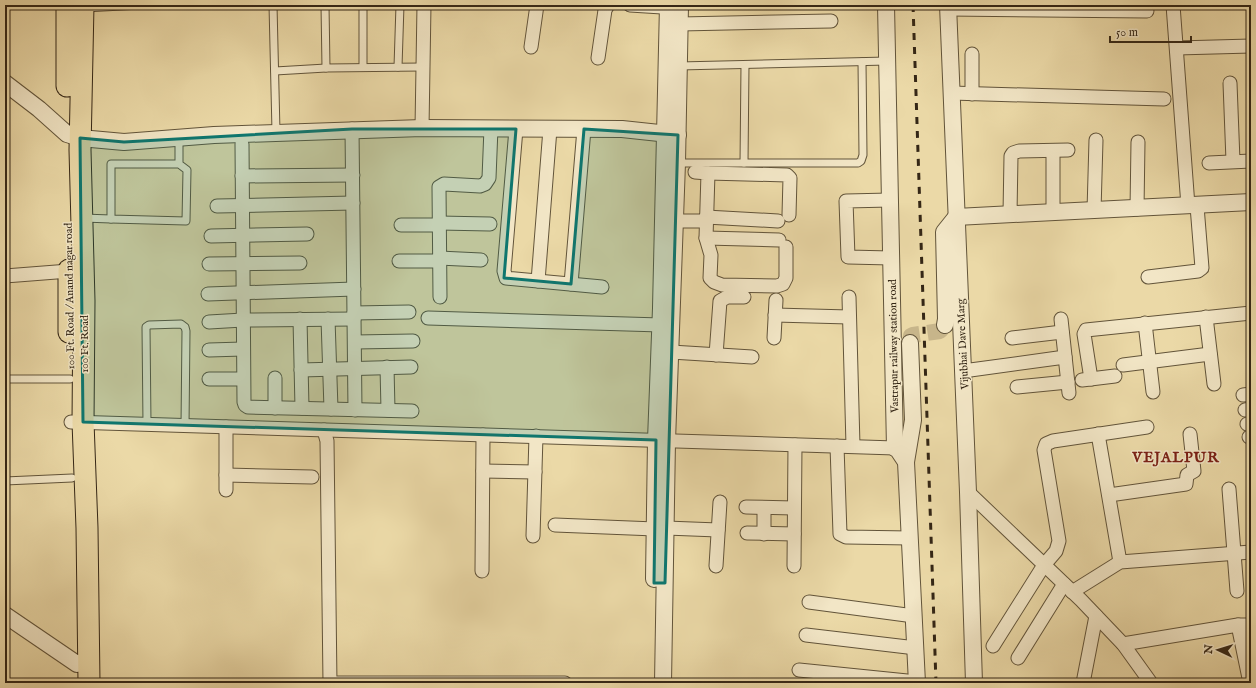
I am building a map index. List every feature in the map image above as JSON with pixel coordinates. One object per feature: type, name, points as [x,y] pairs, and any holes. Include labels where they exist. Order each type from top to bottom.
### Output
[{"type":"main road","name":"100 Ft. Road","points":[[77,6],[74,136],[82,218],[84,301],[77,422],[87,528],[81,669],[89,683]]},
{"type":"main road","name":"100 Ft. Road / Anand nagar road","points":[[74,136],[69,270],[70,379],[77,422],[72,478],[81,669]]},
{"type":"street","points":[[422,128],[424,5]]},
{"type":"street","points":[[531,47],[537,5]]},
{"type":"street","points":[[598,58],[605,10],[608,5]]},
{"type":"street","points":[[630,5],[674,6]]},
{"type":"street","name":"Vastrapur railway station road","points":[[886,5],[894,448]]},
{"type":"street","points":[[1148,277],[1198,271],[1202,268],[1192,206],[1176,48],[1174,5]]},
{"type":"street","points":[[662,440],[671,352],[677,163],[671,134],[679,66],[680,24],[674,6]]},
{"type":"street","points":[[663,683],[660,583],[662,440],[661,325],[671,134],[674,6]]},
{"type":"street","points":[[948,7],[1147,11]]},
{"type":"street","name":"Vijubhai Dave Marg","points":[[948,7],[968,492],[974,683]]},
{"type":"street","points":[[680,24],[831,21]]},
{"type":"street","points":[[1176,48],[1251,46]]},
{"type":"street","points":[[972,54],[972,94]]},
{"type":"street","points":[[5,82],[74,136],[124,142],[214,135],[352,129],[622,129],[671,134]]},
{"type":"street","points":[[1230,83],[1233,162]]},
{"type":"street","points":[[951,93],[1164,99]]},
{"type":"street","points":[[440,297],[438,190],[440,185],[444,184],[480,186],[487,182],[489,178],[491,128]]},
{"type":"street","points":[[352,129],[355,410]]},
{"type":"street","points":[[516,129],[504,275],[508,279],[602,287]]},
{"type":"street","points":[[538,281],[550,129]]},
{"type":"street","points":[[571,284],[584,129]]},
{"type":"street","points":[[1094,211],[1096,140]]},
{"type":"street","points":[[1137,209],[1138,142]]},
{"type":"street","points":[[242,144],[243,379],[245,405],[248,407],[275,408],[412,411]]},
{"type":"street","points":[[1010,214],[1011,156],[1013,153],[1018,151],[1068,150]]},
{"type":"street","points":[[1053,151],[1053,213]]},
{"type":"street","points":[[1209,163],[1251,160]]},
{"type":"street","points":[[675,221],[706,219],[784,218],[790,178],[787,175],[702,172],[706,219],[706,238],[711,255],[710,278],[714,282],[722,285],[777,286],[783,284],[786,278],[783,244],[706,238]]},
{"type":"street","points":[[242,176],[353,175]]},
{"type":"street","points":[[890,200],[846,201],[848,257],[891,258]]},
{"type":"street","points":[[945,325],[944,232],[956,217],[1137,209],[1251,202]]},
{"type":"street","points":[[217,206],[353,203]]},
{"type":"street","points":[[401,225],[490,224]]},
{"type":"street","points":[[211,236],[307,234]]},
{"type":"street","points":[[399,260],[481,260]]},
{"type":"street","points":[[209,264],[300,263]]},
{"type":"street","points":[[5,276],[69,270]]},
{"type":"street","points":[[208,294],[354,289]]},
{"type":"street","points":[[716,355],[720,300],[727,297],[744,298]]},
{"type":"street","points":[[848,297],[852,446]]},
{"type":"street","points":[[774,338],[776,300]]},
{"type":"street","points":[[209,322],[328,319],[409,312]]},
{"type":"street","points":[[1115,376],[1086,379],[1084,334],[1086,330],[1251,312]]},
{"type":"street","points":[[775,315],[849,317]]},
{"type":"street","points":[[1206,317],[1214,384]]},
{"type":"street","points":[[428,318],[661,325]]},
{"type":"street","points":[[300,319],[302,408]]},
{"type":"street","points":[[328,319],[331,409]]},
{"type":"street","points":[[1017,387],[1068,388],[1061,319]]},
{"type":"street","points":[[1145,323],[1153,392]]},
{"type":"street","points":[[1012,338],[1062,332]]},
{"type":"street","points":[[355,342],[413,341]]},
{"type":"street","points":[[799,670],[828,678],[917,682],[906,462],[913,420],[910,343]]},
{"type":"street","points":[[209,350],[243,349]]},
{"type":"street","points":[[671,352],[752,357]]},
{"type":"street","points":[[1123,365],[1210,354]]},
{"type":"street","points":[[963,371],[1065,357]]},
{"type":"street","points":[[387,367],[388,410]]},
{"type":"street","points":[[301,370],[411,367]]},
{"type":"street","points":[[275,378],[275,408]]},
{"type":"street","points":[[209,379],[243,379]]},
{"type":"street","points":[[77,422],[894,448],[898,450],[906,462]]},
{"type":"street","points":[[226,427],[226,490]]},
{"type":"street","points":[[993,646],[1044,565],[1056,551],[1059,541],[1044,446],[1048,442],[1147,427]]},
{"type":"street","points":[[324,430],[327,441],[330,683],[565,683]]},
{"type":"street","points":[[1098,434],[1120,562]]},
{"type":"street","points":[[1109,495],[1186,484],[1186,475],[1194,471],[1190,434]]},
{"type":"street","points":[[482,571],[483,435]]},
{"type":"street","points":[[533,536],[536,436]]},
{"type":"street","points":[[794,566],[795,445]]},
{"type":"street","points":[[837,446],[840,534],[846,537],[910,538]]},
{"type":"street","points":[[483,471],[535,472]]},
{"type":"street","points":[[226,475],[312,477]]},
{"type":"street","points":[[1229,489],[1237,591]]},
{"type":"street","points":[[968,492],[1068,588],[1123,644],[1151,683]]},
{"type":"street","points":[[716,566],[720,502]]},
{"type":"street","points":[[746,507],[794,508]]},
{"type":"street","points":[[764,508],[764,534]]},
{"type":"street","points":[[555,525],[718,530]]},
{"type":"street","points":[[747,533],[794,534]]},
{"type":"street","points":[[1018,658],[1068,588],[1120,562],[1251,552]]},
{"type":"street","points":[[652,683],[660,583]]},
{"type":"street","points":[[809,602],[914,616]]},
{"type":"street","points":[[7,613],[81,669]]},
{"type":"street","points":[[1083,683],[1096,616]]},
{"type":"street","points":[[1123,644],[1245,625],[1250,683]]},
{"type":"street","points":[[806,635],[916,648]]},
{"type":"lane","points":[[77,6],[140,5]]},
{"type":"lane","points":[[273,5],[276,132]]},
{"type":"lane","points":[[325,5],[326,68]]},
{"type":"lane","points":[[363,5],[363,67]]},
{"type":"lane","points":[[398,67],[400,5]]},
{"type":"lane","points":[[679,66],[887,61]]},
{"type":"lane","points":[[677,163],[856,164],[861,161],[863,155],[862,62]]},
{"type":"lane","points":[[744,163],[745,65]]},
{"type":"lane","points":[[275,71],[326,68],[422,67]]},
{"type":"lane","points":[[179,138],[179,164]]},
{"type":"lane","points":[[82,218],[111,220],[186,221],[187,170],[179,164],[111,164],[111,220]]},
{"type":"lane","points":[[147,424],[146,327],[149,325],[181,324],[185,327],[186,331],[186,426]]},
{"type":"lane","points":[[5,379],[70,379]]},
{"type":"lane","points":[[5,481],[72,478]]},
{"type":"highlighted area","points":[[352,129],[516,129],[504,278],[571,284],[584,129],[678,135],[665,583],[654,583],[656,440],[83,422],[80,138],[124,142]]},
{"type":"tunnel","points":[[910,343],[911,336],[940,331],[945,325]]},
{"type":"railway","points":[[913,5],[936,683]]},
{"type":"district","name":"VEJALPUR","points":[[1176,457]]}]
